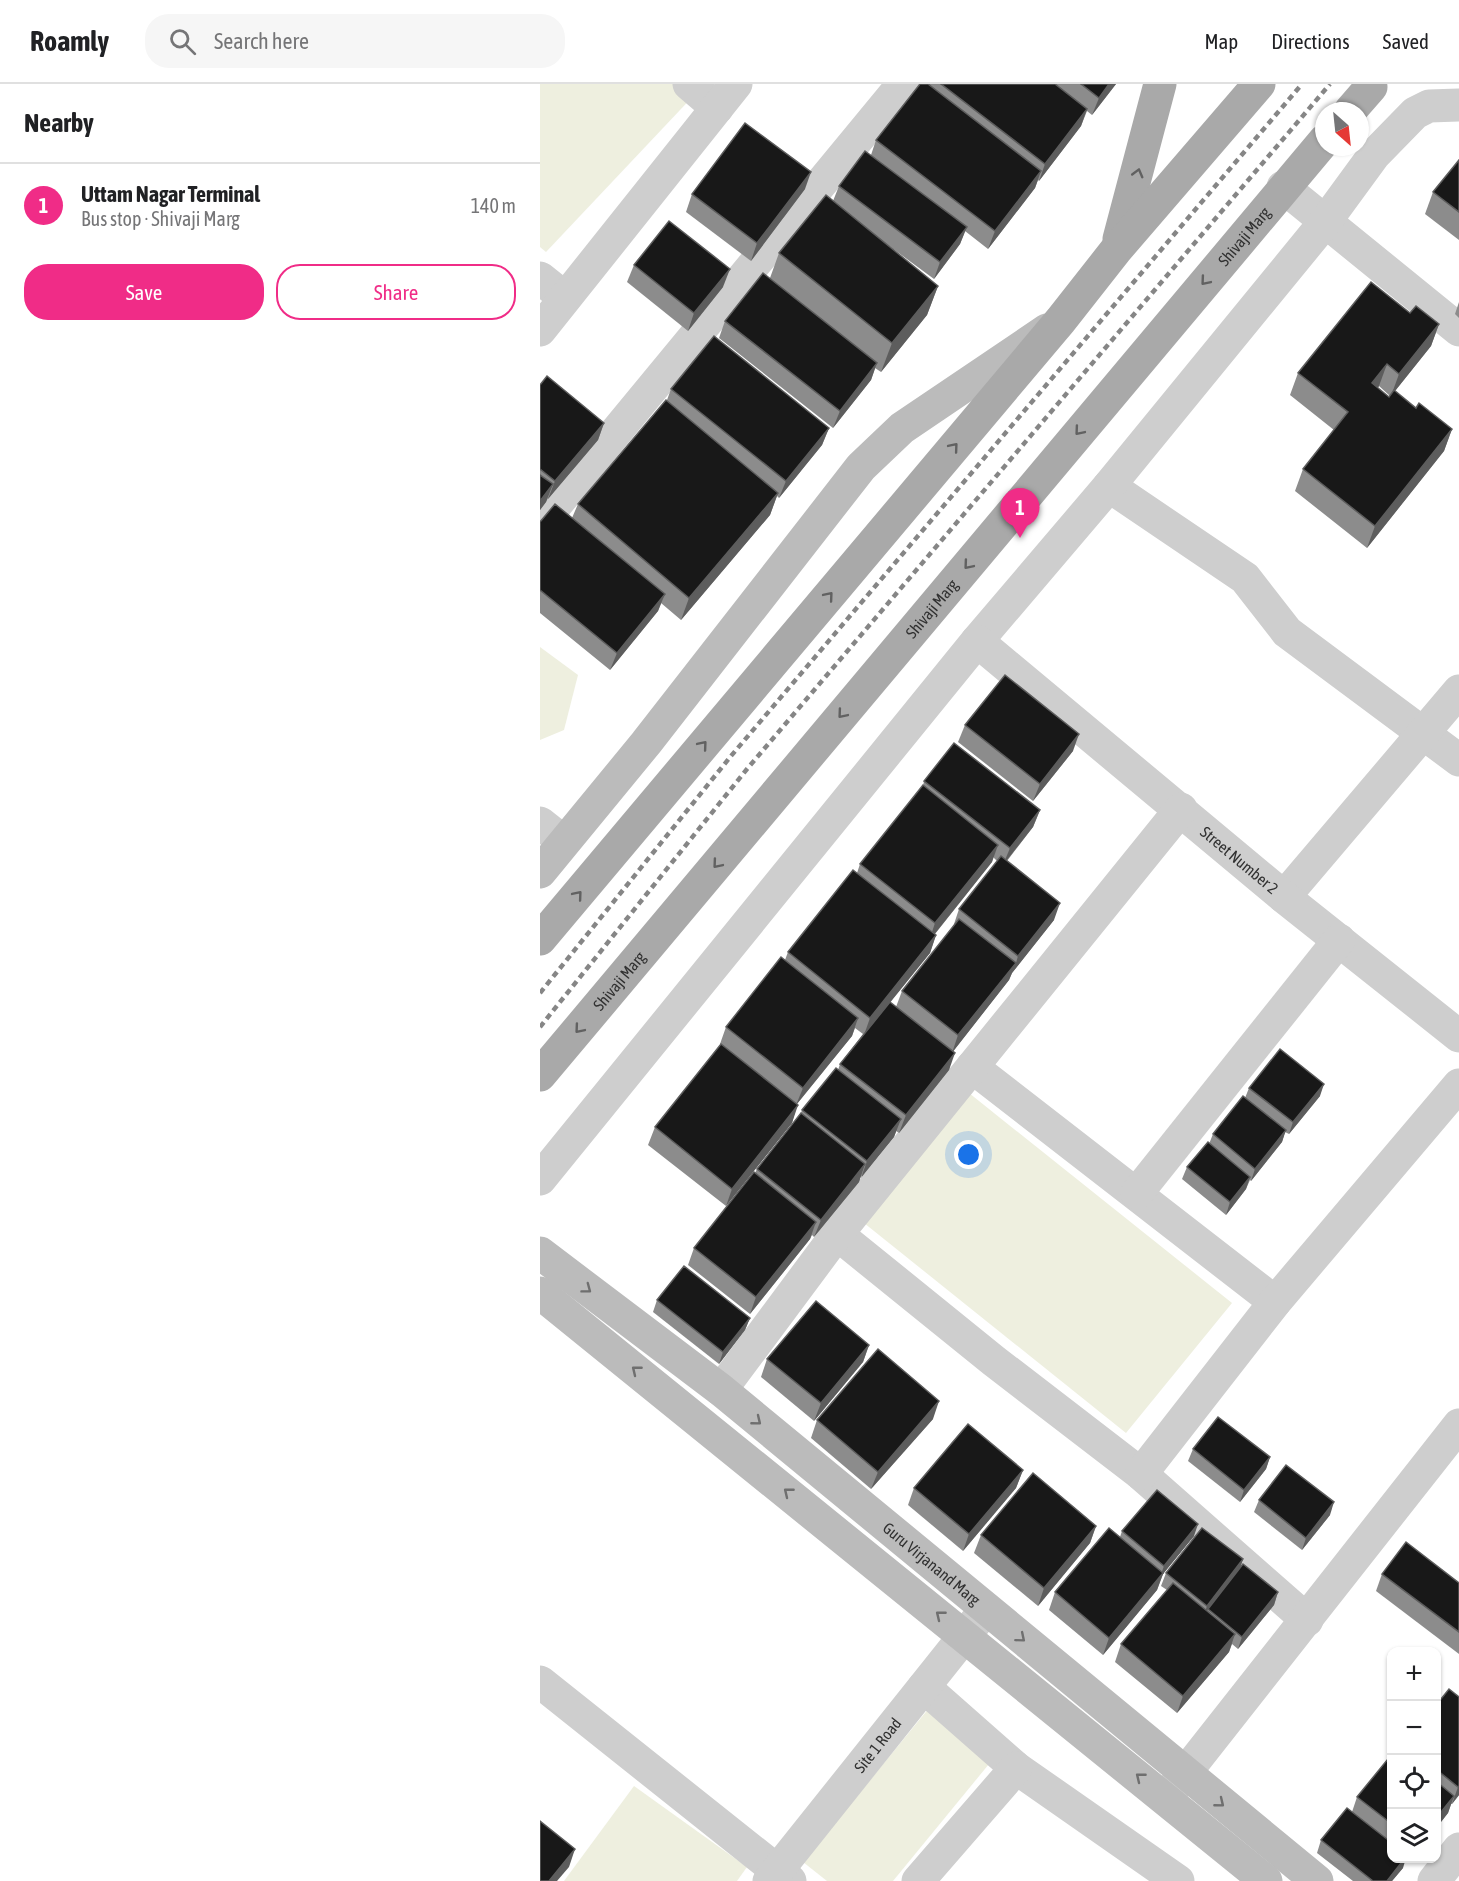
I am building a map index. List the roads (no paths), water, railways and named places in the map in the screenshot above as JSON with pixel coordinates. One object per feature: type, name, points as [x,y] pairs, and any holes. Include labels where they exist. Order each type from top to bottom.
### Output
[{"type":"main road","points":[[1116,249],[1160,84]]},
{"type":"main road","points":[[540,939],[1061,320],[1116,249],[1259,84]]},
{"type":"main road","name":"Shivaji Marg","points":[[540,1076],[1315,151]]},
{"type":"street","points":[[540,330],[727,96],[689,84]]},
{"type":"street","points":[[540,524],[903,84]]},
{"type":"street","points":[[540,1179],[977,641],[1109,486],[1326,222],[1374,155],[1415,113],[1429,106],[1459,105]]},
{"type":"street","points":[[1283,187],[1459,330]]},
{"type":"street","points":[[540,278],[565,298]]},
{"type":"street","points":[[540,872],[552,832],[646,743],[867,460],[902,428],[1061,320]]},
{"type":"street","points":[[1109,486],[1245,578],[1287,632],[1459,760]]},
{"type":"street","name":"Street Number 2","points":[[977,641],[1284,897],[1459,1036]]},
{"type":"street","points":[[1284,897],[1459,691]]},
{"type":"street","points":[[721,1390],[837,1234],[1181,809]]},
{"type":"street","points":[[1137,1193],[1339,940]]},
{"type":"street","points":[[972,1066],[1034,1117],[1137,1193],[1275,1302]]},
{"type":"street","points":[[1141,1474],[1275,1302],[1459,1084]]},
{"type":"street","points":[[837,1234],[994,1361],[1141,1474],[1306,1620]]},
{"type":"street","name":"Guru Virjanand Marg","points":[[540,1253],[721,1390],[986,1609],[1176,1786],[1266,1881]]},
{"type":"street","name":"Guru Virjanand Marg","points":[[540,1293],[965,1635],[1176,1786],[1317,1881]]},
{"type":"street","points":[[1176,1786],[1459,1425]]},
{"type":"street","name":"Site 1 Road","points":[[779,1878],[986,1609]]},
{"type":"street","points":[[540,1682],[779,1878]]},
{"type":"street","points":[[924,1687],[1016,1768],[1178,1881]]},
{"type":"street","points":[[918,1881],[1016,1768]]},
{"type":"street","points":[[1434,1881],[1459,1849]]},
{"type":"railway","points":[[540,993],[731,756],[1302,84]]},
{"type":"railway","points":[[540,1027],[747,769],[1330,84]]},
{"type":"place","name":"Uttam Nagar Terminal","points":[[1020,538]]}]
